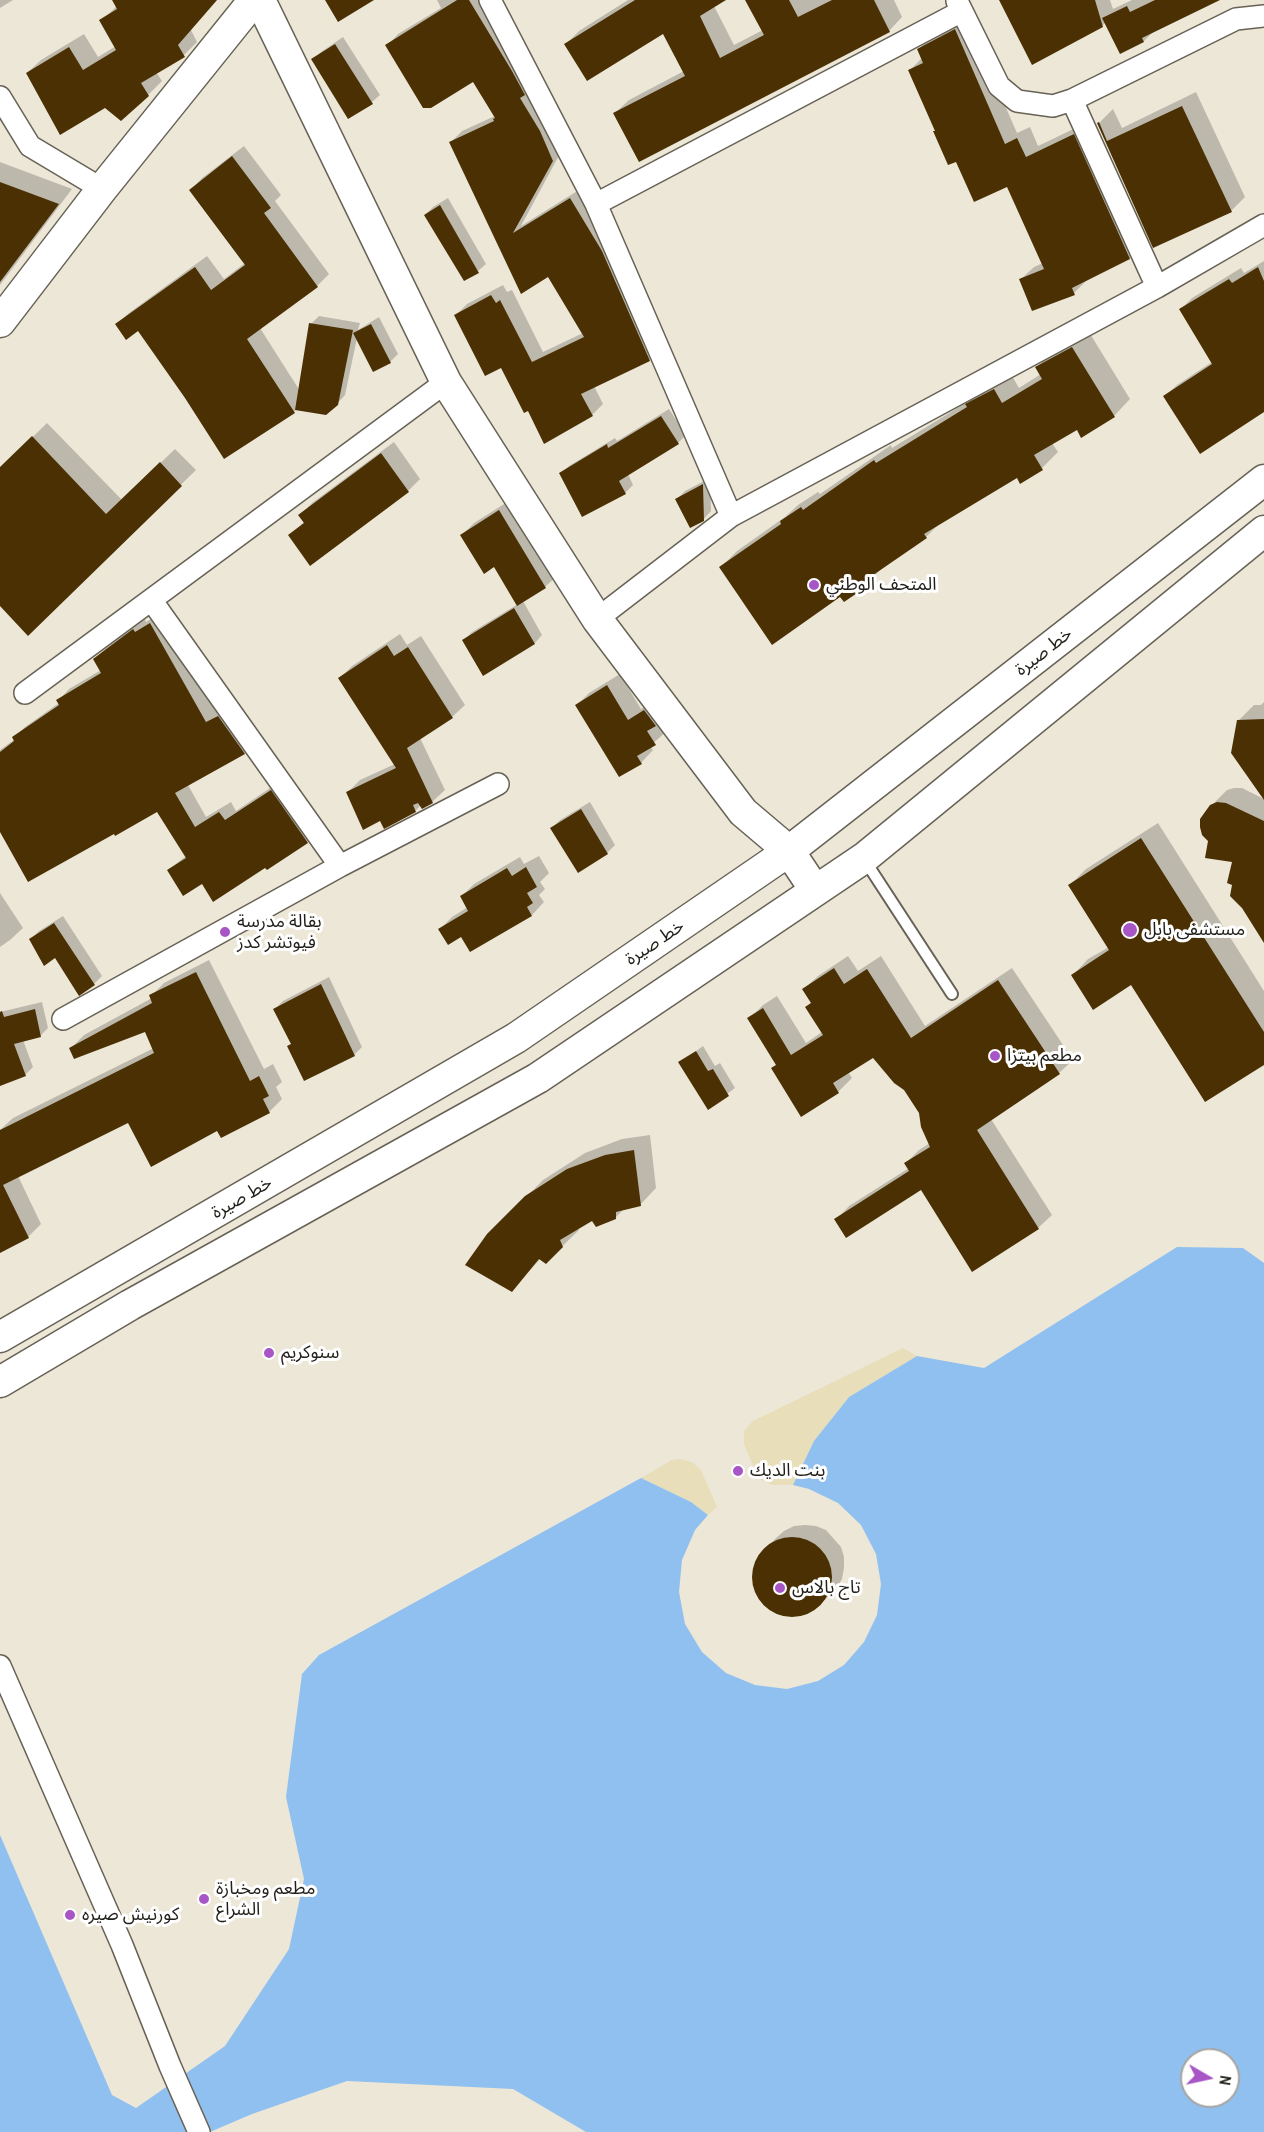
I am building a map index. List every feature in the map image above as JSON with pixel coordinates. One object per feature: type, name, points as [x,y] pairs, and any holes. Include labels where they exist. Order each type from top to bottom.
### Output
[{"type":"street","points":[[0,322],[102,189],[254,0]]},
{"type":"street","points":[[260,0],[446,382],[597,619],[743,812],[789,851],[815,890]]},
{"type":"street","points":[[490,0],[596,204],[731,516]]},
{"type":"street","points":[[596,204],[959,6],[999,86],[1017,101],[1053,106],[1072,100],[1236,19],[1264,16]]},
{"type":"street","points":[[0,97],[30,146],[102,189]]},
{"type":"street","points":[[1072,100],[1157,288]]},
{"type":"street","points":[[597,619],[731,516],[1157,288],[1264,225]]},
{"type":"street","points":[[26,693],[446,382]]},
{"type":"street","name":"خط صيرة","points":[[0,1337],[516,1038],[789,851],[1264,480]]},
{"type":"street","points":[[0,1382],[130,1305],[538,1078],[864,858],[1264,531]]},
{"type":"street","points":[[152,601],[340,866]]},
{"type":"street","points":[[63,1019],[340,866],[498,784]]},
{"type":"street","points":[[0,1666],[122,1944],[170,2066],[200,2132]]},
{"type":"lane","points":[[864,858],[952,994]]},
{"type":"sand","points":[[903,1348],[917,1356],[849,1397],[814,1441],[793,1485],[772,1485],[761,1480],[744,1444],[744,1431],[753,1421]]},
{"type":"sand","points":[[672,1460],[692,1462],[701,1470],[717,1507],[708,1515],[691,1502],[641,1478]]},
{"type":"water","points":[[1177,1247],[1243,1248],[1264,1263],[1264,2132],[586,2132],[513,2089],[347,2081],[252,2114],[210,2132],[0,2132],[0,1835],[112,2095],[136,2108],[225,2046],[289,1949],[304,1879],[286,1797],[302,1674],[319,1655],[641,1478],[691,1502],[708,1515],[695,1530],[682,1560],[679,1592],[685,1624],[702,1652],[726,1673],[755,1685],[787,1689],[818,1681],[844,1665],[864,1642],[877,1615],[881,1584],[876,1554],[861,1525],[838,1503],[809,1489],[793,1485],[814,1441],[849,1397],[917,1356],[984,1368]]},
{"type":"building","points":[[112,0],[217,0],[178,45],[185,57],[141,83],[149,96],[121,121],[105,108],[60,135],[26,73],[69,47],[83,70],[116,50],[99,20],[117,9]]},
{"type":"building","points":[[325,0],[374,0],[338,22]]},
{"type":"building","points":[[457,0],[469,0],[512,71],[525,95],[520,98],[540,131],[553,161],[513,233],[570,198],[602,251],[650,361],[581,394],[593,416],[544,444],[528,411],[524,413],[501,368],[485,376],[454,315],[491,295],[496,303],[500,300],[532,362],[584,337],[548,277],[521,294],[449,142],[494,121],[495,118],[473,82],[431,108],[423,108],[385,45]]},
{"type":"building","points":[[635,0],[726,0],[700,16],[720,58],[764,35],[745,0],[789,0],[798,17],[832,0],[874,0],[890,32],[639,162],[613,113],[685,76],[663,34],[587,81],[564,44]]},
{"type":"building","points":[[999,0],[1095,0],[1103,27],[1032,65]]},
{"type":"building","points":[[1155,0],[1220,0],[1142,38],[1144,42],[1120,54],[1102,18],[1127,6],[1130,12]]},
{"type":"building","points":[[955,29],[1005,144],[1017,138],[1026,157],[1074,134],[1130,259],[1072,288],[1075,295],[1032,311],[1019,279],[1044,269],[1007,187],[974,202],[956,162],[948,165],[908,70],[923,63],[917,49]]},
{"type":"building","points":[[335,44],[373,104],[348,119],[311,59]]},
{"type":"building","points":[[1182,106],[1232,212],[1153,248],[1097,123],[1099,122],[1107,141]]},
{"type":"building","points":[[232,156],[271,208],[264,213],[318,287],[247,339],[295,413],[224,459],[138,331],[126,340],[115,324],[195,267],[211,290],[245,265],[189,190]]},
{"type":"building","points":[[0,182],[59,204],[0,282]]},
{"type":"building","points":[[440,205],[479,273],[464,281],[424,215]]},
{"type":"building","points":[[1258,267],[1264,281],[1264,412],[1200,454],[1163,396],[1212,364],[1179,309],[1229,279],[1232,283]]},
{"type":"building","points":[[309,323],[353,330],[338,405],[326,415],[295,410]]},
{"type":"building","points":[[371,324],[391,363],[373,372],[353,333]]},
{"type":"building","points":[[1072,347],[1115,417],[1081,438],[1077,430],[1034,455],[1043,470],[1020,484],[1017,478],[924,534],[927,538],[863,582],[866,587],[844,602],[840,597],[772,645],[719,567],[781,524],[780,521],[801,507],[803,510],[874,460],[876,463],[967,407],[965,404],[994,389],[1002,403],[1042,379],[1035,367]]},
{"type":"building","points":[[661,416],[679,444],[619,481],[626,494],[582,517],[559,473],[607,444],[608,448]]},
{"type":"building","points":[[32,436],[106,514],[160,462],[182,486],[28,636],[0,606],[0,467]]},
{"type":"building","points":[[381,453],[409,492],[310,566],[288,535],[304,523],[298,515]]},
{"type":"building","points":[[703,484],[704,521],[690,528],[675,499]]},
{"type":"building","points":[[499,510],[546,588],[517,606],[494,567],[484,574],[460,535]]},
{"type":"building","points":[[514,608],[535,644],[483,676],[462,640]]},
{"type":"building","points":[[150,623],[206,722],[218,716],[245,754],[175,793],[195,827],[219,812],[225,820],[271,790],[308,843],[213,902],[202,884],[183,896],[167,870],[186,858],[157,812],[28,882],[0,832],[0,752],[14,741],[12,737],[59,705],[56,700],[101,673],[93,659],[133,629],[135,632]]},
{"type":"building","points":[[387,645],[394,656],[408,647],[453,718],[407,748],[433,803],[422,809],[418,803],[413,805],[416,812],[384,829],[380,821],[363,830],[346,792],[396,768],[338,678]]},
{"type":"building","points":[[607,685],[628,720],[644,710],[656,726],[647,731],[656,745],[637,756],[642,764],[619,777],[575,705]]},
{"type":"building","points":[[1264,719],[1264,800],[1231,753],[1237,720]]},
{"type":"building","points":[[1217,802],[1226,803],[1264,821],[1264,943],[1242,908],[1230,896],[1232,885],[1227,883],[1232,862],[1205,858],[1208,841],[1202,835],[1200,819],[1210,805]]},
{"type":"building","points":[[581,809],[608,854],[578,873],[550,828]]},
{"type":"building","points":[[1141,838],[1264,1032],[1264,1065],[1205,1102],[1131,985],[1093,1010],[1071,975],[1109,950],[1068,885]]},
{"type":"building","points":[[526,867],[537,887],[527,893],[533,903],[527,907],[532,916],[470,952],[461,937],[448,945],[438,929],[468,911],[460,896],[507,868],[512,876]]},
{"type":"building","points":[[54,923],[95,985],[79,996],[55,958],[44,966],[29,939]]},
{"type":"building","points":[[834,968],[844,984],[867,969],[911,1038],[998,980],[1060,1074],[977,1130],[1039,1229],[972,1272],[921,1190],[846,1238],[834,1219],[909,1171],[904,1163],[930,1147],[921,1127],[919,1113],[904,1090],[894,1083],[873,1058],[833,1083],[839,1093],[801,1117],[771,1068],[776,1065],[747,1018],[763,1008],[791,1055],[823,1035],[805,1007],[811,1003],[802,989]]},
{"type":"building","points":[[196,972],[250,1081],[259,1076],[269,1096],[263,1099],[270,1113],[221,1138],[217,1131],[151,1167],[128,1123],[3,1185],[29,1238],[0,1253],[0,1130],[154,1053],[145,1032],[74,1059],[69,1048],[152,1003],[149,995]]},
{"type":"building","points":[[321,984],[355,1056],[304,1081],[287,1046],[291,1044],[273,1009]]},
{"type":"building","points":[[35,1009],[41,1037],[14,1044],[26,1076],[0,1086],[0,1012],[2,1011],[4,1017]]},
{"type":"building","points":[[696,1051],[708,1071],[713,1069],[729,1096],[708,1110],[678,1062]]},
{"type":"building","points":[[634,1150],[641,1206],[616,1212],[616,1219],[596,1227],[592,1221],[560,1240],[563,1247],[546,1264],[539,1259],[512,1292],[465,1265],[487,1234],[525,1196],[567,1169],[605,1155]]},
{"type":"building","points":[[784,1537],[800,1537],[821,1548],[832,1569],[832,1585],[821,1606],[800,1617],[784,1617],[770,1611],[758,1599],[752,1585],[752,1569],[758,1555],[770,1543]]},
{"type":"place","name":"المتحف الوطني","points":[[814,585]]},
{"type":"place","name":"مستشفى بابل","points":[[1130,930]]},
{"type":"place","name":"بقالة مدرسة فيوتشر كدز","points":[[225,932]]},
{"type":"place","name":"مطعم بيتزا","points":[[995,1056]]},
{"type":"place","name":"سنوكريم","points":[[269,1353]]},
{"type":"place","name":"بنت الديك","points":[[738,1471]]},
{"type":"place","name":"تاج بالاس","points":[[780,1588]]},
{"type":"place","name":"مطعم ومخبازة الشراع","points":[[204,1899]]},
{"type":"place","name":"كورنيش صيره","points":[[70,1915]]}]
